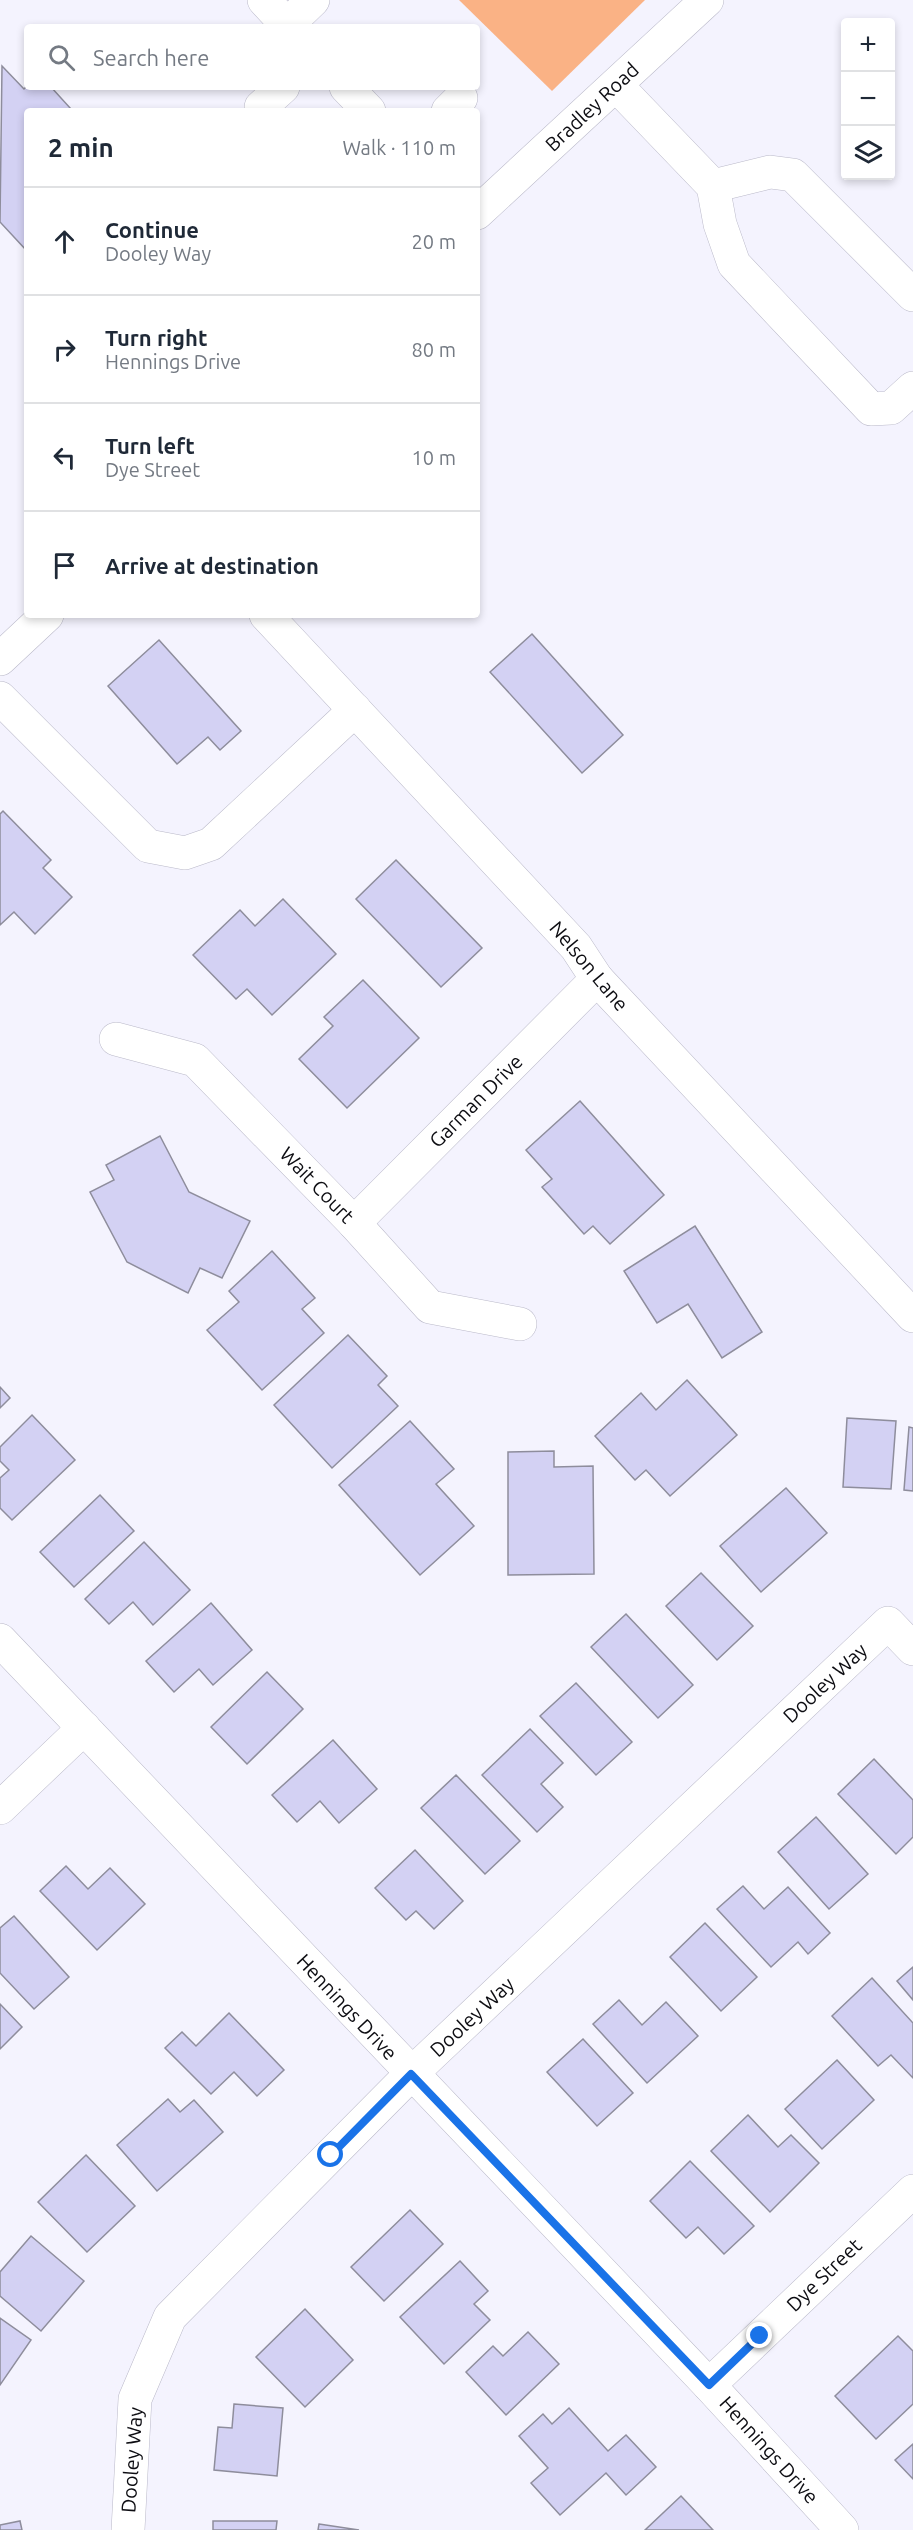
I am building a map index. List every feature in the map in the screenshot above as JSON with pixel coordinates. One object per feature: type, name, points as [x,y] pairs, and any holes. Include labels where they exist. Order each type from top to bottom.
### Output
[{"type":"street","points":[[264,0],[286,24]]},
{"type":"street","points":[[290,24],[313,0]]},
{"type":"street","name":"Bradley Road","points":[[480,210],[707,0]]},
{"type":"street","points":[[616,85],[712,186],[720,224],[734,264],[870,409],[891,408],[913,388]]},
{"type":"street","points":[[262,108],[280,90]]},
{"type":"street","points":[[349,90],[366,108]]},
{"type":"street","points":[[712,186],[771,172],[793,175],[913,295]]},
{"type":"street","points":[[0,659],[44,618]]},
{"type":"street","name":"Nelson Lane","points":[[269,618],[576,947],[597,979],[913,1316]]},
{"type":"street","points":[[0,698],[148,846],[185,853],[211,844],[355,710]]},
{"type":"street","name":"Garman Drive","points":[[354,1223],[597,979]]},
{"type":"street","name":"Wait Court","points":[[116,1039],[195,1060],[354,1223],[430,1307],[520,1324]]},
{"type":"street","name":"Dooley Way","points":[[128,2530],[135,2399],[170,2317],[411,2074],[888,1623],[913,1649]]},
{"type":"street","name":"Hennings Drive","points":[[0,1640],[709,2385],[842,2530]]},
{"type":"street","points":[[0,1808],[84,1728]]},
{"type":"street","name":"Dye Street","points":[[709,2385],[913,2191]]},
{"type":"shaded area","points":[[459,0],[645,0],[552,91]]},
{"type":"building","points":[[2,66],[24,90],[54,90],[70,108],[24,108],[24,248],[0,222]]},
{"type":"building","points":[[532,634],[623,735],[582,773],[490,672]]},
{"type":"building","points":[[159,640],[241,731],[220,750],[208,737],[177,764],[108,686]]},
{"type":"building","points":[[3,811],[51,860],[43,868],[72,897],[35,934],[14,912],[0,925],[0,814]]},
{"type":"building","points":[[396,860],[482,948],[441,987],[356,899]]},
{"type":"building","points":[[283,899],[336,954],[272,1015],[247,989],[236,999],[193,955],[240,910],[255,926]]},
{"type":"building","points":[[363,980],[419,1038],[347,1108],[299,1059],[333,1026],[324,1017]]},
{"type":"building","points":[[580,1101],[664,1195],[610,1244],[593,1226],[584,1234],[542,1187],[552,1179],[526,1150]]},
{"type":"building","points":[[160,1136],[189,1192],[250,1221],[222,1278],[200,1268],[188,1293],[127,1262],[90,1192],[114,1180],[106,1165]]},
{"type":"building","points":[[695,1226],[762,1332],[722,1358],[688,1304],[657,1323],[624,1271]]},
{"type":"building","points":[[272,1251],[315,1298],[302,1309],[324,1333],[262,1390],[207,1330],[239,1302],[229,1291]]},
{"type":"building","points":[[348,1335],[387,1376],[378,1385],[398,1406],[332,1468],[274,1405]]},
{"type":"building","points":[[687,1380],[737,1435],[670,1496],[646,1470],[635,1480],[595,1436],[641,1393],[656,1410]]},
{"type":"building","points":[[0,1387],[10,1398],[0,1408]]},
{"type":"building","points":[[32,1415],[75,1460],[12,1520],[0,1508],[0,1478],[9,1470],[0,1461],[0,1447]]},
{"type":"building","points":[[847,1418],[896,1421],[891,1489],[843,1487]]},
{"type":"building","points":[[410,1421],[454,1469],[436,1484],[474,1526],[420,1575],[339,1485]]},
{"type":"building","points":[[909,1427],[913,1428],[913,1491],[904,1490]]},
{"type":"building","points":[[554,1451],[554,1467],[593,1466],[594,1574],[508,1575],[508,1452]]},
{"type":"building","points":[[786,1488],[827,1533],[761,1592],[720,1546]]},
{"type":"building","points":[[100,1495],[134,1531],[74,1587],[40,1552]]},
{"type":"building","points":[[144,1542],[190,1590],[153,1625],[133,1602],[109,1624],[85,1599]]},
{"type":"building","points":[[701,1573],[753,1626],[717,1660],[666,1606]]},
{"type":"building","points":[[211,1603],[252,1650],[213,1685],[199,1669],[174,1692],[146,1661]]},
{"type":"building","points":[[626,1614],[693,1685],[658,1718],[591,1647]]},
{"type":"building","points":[[267,1672],[303,1709],[247,1764],[211,1727]]},
{"type":"building","points":[[576,1683],[632,1742],[596,1775],[540,1716]]},
{"type":"building","points":[[530,1729],[563,1763],[541,1784],[563,1807],[537,1832],[482,1775]]},
{"type":"building","points":[[333,1740],[377,1789],[339,1823],[320,1801],[297,1822],[272,1795]]},
{"type":"building","points":[[874,1759],[913,1800],[913,1837],[896,1854],[838,1794]]},
{"type":"building","points":[[456,1775],[520,1841],[485,1874],[421,1808]]},
{"type":"building","points":[[816,1817],[868,1874],[829,1909],[778,1852]]},
{"type":"building","points":[[415,1850],[463,1901],[434,1929],[416,1911],[406,1920],[375,1888]]},
{"type":"building","points":[[66,1866],[88,1889],[110,1868],[145,1904],[97,1950],[40,1891]]},
{"type":"building","points":[[743,1886],[764,1909],[788,1887],[830,1933],[808,1954],[798,1942],[771,1967],[717,1909]]},
{"type":"building","points":[[14,1916],[69,1977],[34,2009],[0,1973],[0,1928]]},
{"type":"building","points":[[705,1923],[757,1977],[721,2011],[670,1957]]},
{"type":"building","points":[[913,1967],[913,2000],[897,1981]]},
{"type":"building","points":[[872,1978],[913,2023],[913,2078],[891,2055],[878,2066],[832,2016]]},
{"type":"building","points":[[619,2000],[642,2025],[666,2002],[698,2036],[647,2083],[593,2024]]},
{"type":"building","points":[[0,2004],[22,2027],[0,2049]]},
{"type":"building","points":[[229,2013],[284,2070],[257,2096],[234,2072],[211,2094],[165,2048],[182,2032],[196,2046]]},
{"type":"building","points":[[583,2039],[633,2093],[597,2126],[547,2072]]},
{"type":"building","points":[[837,2060],[874,2100],[822,2149],[785,2109]]},
{"type":"building","points":[[168,2099],[180,2112],[194,2100],[223,2132],[157,2191],[117,2145]]},
{"type":"building","points":[[748,2115],[778,2147],[791,2135],[819,2163],[770,2212],[711,2151]]},
{"type":"building","points":[[86,2155],[135,2206],[87,2252],[38,2202]]},
{"type":"building","points":[[690,2161],[754,2226],[724,2254],[698,2227],[686,2238],[650,2201]]},
{"type":"building","points":[[410,2210],[443,2244],[384,2301],[351,2267]]},
{"type":"building","points":[[31,2236],[84,2281],[41,2331],[0,2296],[0,2272]]},
{"type":"building","points":[[460,2261],[488,2291],[474,2304],[490,2320],[444,2364],[400,2317]]},
{"type":"building","points":[[305,2309],[353,2360],[305,2407],[256,2357]]},
{"type":"building","points":[[0,2318],[31,2340],[0,2385]]},
{"type":"building","points":[[528,2332],[559,2364],[506,2415],[466,2372],[493,2346],[503,2356]]},
{"type":"building","points":[[898,2336],[913,2351],[913,2404],[876,2439],[835,2396]]},
{"type":"building","points":[[234,2404],[283,2408],[277,2476],[214,2470],[218,2427],[232,2428]]},
{"type":"building","points":[[569,2408],[608,2451],[626,2435],[656,2467],[626,2495],[606,2473],[560,2515],[531,2483],[548,2468],[519,2436],[543,2414],[552,2424]]},
{"type":"building","points":[[913,2444],[913,2479],[895,2460]]},
{"type":"building","points":[[681,2496],[713,2530],[645,2530]]},
{"type":"building","points":[[20,2521],[22,2530],[0,2530],[0,2525]]},
{"type":"building","points":[[213,2521],[277,2521],[276,2530],[213,2530]]},
{"type":"building","points":[[319,2524],[359,2530],[318,2530]]},
{"type":"route","points":[[331,2155],[411,2074],[709,2385],[760,2336]]}]
